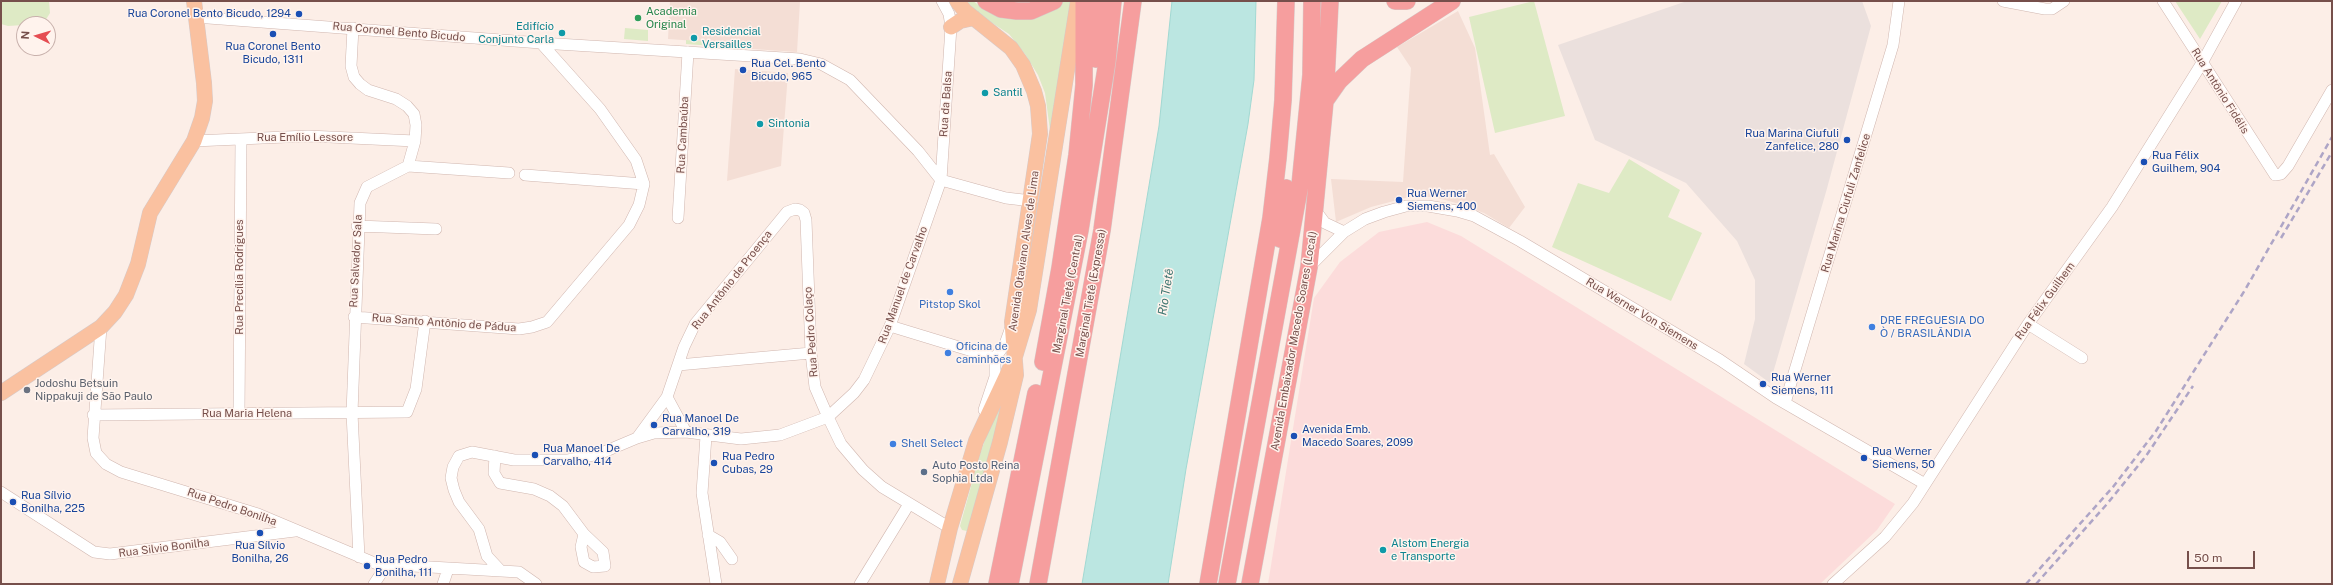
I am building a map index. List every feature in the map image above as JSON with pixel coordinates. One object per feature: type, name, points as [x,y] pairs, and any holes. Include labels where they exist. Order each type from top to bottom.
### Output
[{"type":"highway","points":[[986,1],[1001,9],[1031,11],[1054,1]]},
{"type":"highway","points":[[997,584],[1060,268],[1077,155],[1084,85],[1084,1]]},
{"type":"highway","points":[[1077,155],[1086,134],[1101,1]]},
{"type":"highway","name":"Marginal Tietê (Central)","points":[[1010,584],[1080,230],[1107,62],[1113,1]]},
{"type":"highway","name":"Marginal Tietê (Expressa)","points":[[1038,584],[1102,230],[1133,1]]},
{"type":"highway","points":[[1208,584],[1270,218],[1278,158],[1283,100],[1286,1]]},
{"type":"highway","points":[[1227,584],[1252,437],[1303,165],[1311,75],[1312,1]]},
{"type":"highway","name":"Avenida Embaixador Macedo Soares (Local)","points":[[1250,584],[1309,267],[1316,211],[1325,101],[1330,1]]},
{"type":"highway","points":[[1395,1],[1407,1]]},
{"type":"highway","points":[[1325,101],[1339,81],[1362,59],[1452,1]]},
{"type":"highway","points":[[1252,437],[1250,418],[1280,239],[1291,147],[1292,122],[1283,100]]},
{"type":"highway","points":[[1280,427],[1280,380],[1300,231],[1304,192],[1303,165]]},
{"type":"highway","points":[[1026,584],[1040,531],[1053,501]]},
{"type":"main road","points":[[1,393],[101,327],[121,304],[138,264],[150,214],[194,141],[202,118],[205,101],[194,1]]},
{"type":"main road","name":"Avenida Otaviano Alves de Lima","points":[[957,1],[965,11],[1011,48],[1023,65],[1034,91],[1040,117],[1040,134],[1032,201],[1037,217],[1029,310],[1014,360]]},
{"type":"main road","name":"Avenida Otaviano Alves de Lima","points":[[1014,360],[1012,322],[1037,217],[1078,1]]},
{"type":"main road","points":[[951,27],[960,20],[974,18]]},
{"type":"main road","points":[[937,584],[950,528],[980,430],[1014,360]]},
{"type":"main road","points":[[960,584],[1006,417],[1016,375],[1014,360]]},
{"type":"main road","points":[[950,528],[961,535],[969,549]]},
{"type":"street","name":"Rua da Balsa","points":[[941,180],[951,27],[949,14],[942,1]]},
{"type":"street","name":"Rua Marina Ciufuli Zanfelice","points":[[1785,403],[1893,45],[1899,1]]},
{"type":"street","points":[[2003,1],[2052,9],[2064,1]]},
{"type":"street","name":"Rua Antônio Fidélis","points":[[2163,1],[2275,175],[2281,174],[2332,90]]},
{"type":"street","name":"Rua Félix Guilhem","points":[[1833,584],[1899,523],[2028,324],[2112,207],[2202,63],[2236,1]]},
{"type":"street","name":"Rua Coronel Bento Bicudo","points":[[195,17],[541,43],[800,59],[821,64],[837,71],[850,80],[918,151],[941,180]]},
{"type":"street","points":[[353,28],[351,66],[354,77],[368,90],[396,99],[407,106],[414,114],[416,125],[415,141],[408,166],[510,173]]},
{"type":"street","points":[[525,175],[644,184],[636,160],[626,142],[600,109],[541,43]]},
{"type":"street","name":"Rua Cambaúba","points":[[678,218],[688,52]]},
{"type":"street","name":"Rua Emílio Lessore","points":[[194,141],[308,136],[415,141]]},
{"type":"street","name":"Rua Precília Rodrigues","points":[[239,414],[241,139]]},
{"type":"street","name":"Rua Salvador Sala","points":[[359,557],[352,413],[357,226],[360,203],[367,187],[408,166]]},
{"type":"street","points":[[941,180],[1006,198],[1032,201]]},
{"type":"street","name":"Rua Manuel de Carvalho","points":[[485,550],[479,529],[459,502],[451,478],[455,461],[464,453],[472,452],[537,462],[568,460],[599,454],[637,438],[654,433],[686,432],[706,436],[741,439],[780,435],[828,417],[854,393],[864,380],[890,326],[941,180]]},
{"type":"street","name":"Rua Santo Antônio de Pádua","points":[[354,317],[519,329],[532,328],[547,322],[629,225],[639,205],[644,184]]},
{"type":"street","name":"Rua Werner Von Siemens","points":[[1309,267],[1344,232],[1365,219],[1406,206],[1428,206],[1457,211],[1474,216],[1520,241],[1720,360],[1785,403],[1925,484]]},
{"type":"street","name":"Rua Antônio de Proença","points":[[637,438],[667,397],[695,324],[787,212],[795,208],[804,213],[806,220]]},
{"type":"street","points":[[1316,211],[1325,223],[1344,232]]},
{"type":"street","name":"Rua Pedro Colaço","points":[[806,220],[811,353],[815,387],[828,417],[842,444],[863,470],[882,487],[950,528]]},
{"type":"street","points":[[357,226],[436,229]]},
{"type":"street","name":"Rua Maria Helena","points":[[93,415],[402,414],[407,412],[410,408],[416,389],[425,321]]},
{"type":"street","points":[[980,430],[995,377],[995,358],[1005,344],[1012,322]]},
{"type":"street","points":[[2028,324],[2082,358]]},
{"type":"street","points":[[890,326],[995,358]]},
{"type":"street","name":"Rua Pedro Bonilha","points":[[101,327],[93,415],[93,438],[96,453],[106,464],[121,472],[258,514],[359,557],[386,566],[519,572]]},
{"type":"street","points":[[678,365],[811,353]]},
{"type":"street","points":[[667,397],[686,432]]},
{"type":"street","points":[[706,436],[702,493],[716,584]]},
{"type":"street","points":[[495,456],[494,473],[500,483],[534,489],[550,496],[563,506],[584,534],[603,552],[605,566],[593,567],[584,562],[581,547],[584,534]]},
{"type":"street","name":"Rua Silvio Bonilha","points":[[1,492],[94,552],[110,554],[295,530]]},
{"type":"street","points":[[860,584],[908,504]]},
{"type":"street","points":[[708,535],[720,542],[732,559]]},
{"type":"street","points":[[467,569],[480,560],[485,550]]},
{"type":"street","points":[[485,550],[490,560],[500,570]]},
{"type":"street","points":[[374,584],[386,566]]},
{"type":"street","points":[[443,584],[448,569]]},
{"type":"street","points":[[519,572],[519,584]]},
{"type":"street","points":[[519,572],[536,584]]},
{"type":"shaded area","points":[[670,1],[800,1],[797,52],[738,48],[738,44],[668,39]]},
{"type":"shaded area","points":[[1687,1],[1862,1],[1871,26],[1826,192],[1770,383],[1744,364],[1755,319],[1755,280],[1737,241],[1686,183],[1595,140],[1558,45]]},
{"type":"shaded area","points":[[1458,11],[1475,48],[1490,155],[1494,154],[1525,207],[1509,228],[1484,213],[1434,197],[1409,197],[1371,207],[1336,222],[1331,179],[1403,182],[1411,68],[1397,47]]},
{"type":"shaded area","points":[[735,69],[788,73],[781,166],[727,181]]},
{"type":"shaded area","points":[[1427,222],[1461,236],[1895,504],[1877,530],[1820,584],[1268,584],[1314,298],[1340,262],[1379,232]]},
{"type":"green space","points":[[1,1],[49,1],[50,13],[48,16],[16,16],[16,25],[8,26],[1,24]]},
{"type":"green space","points":[[967,1],[973,1],[987,11],[1059,5],[1063,1],[1073,1],[1050,130],[1045,93],[1038,75],[1025,54],[1009,34],[977,13]]},
{"type":"green space","points":[[1534,1],[1565,116],[1495,133],[1469,17]]},
{"type":"green space","points":[[2175,1],[2222,1],[2200,39]]},
{"type":"green space","points":[[625,28],[648,30],[648,41],[624,39]]},
{"type":"green space","points":[[686,40],[738,44],[738,48],[686,44]]},
{"type":"green space","points":[[1629,159],[1680,190],[1668,217],[1702,233],[1671,301],[1552,247],[1578,183],[1609,193]]},
{"type":"green space","points":[[1008,390],[975,507],[967,531],[962,530],[960,526],[980,454],[991,423]]},
{"type":"water","name":"Rio Tietê","points":[[1172,1],[1256,1],[1254,80],[1248,124],[1186,469],[1168,584],[1082,584],[1159,126]]},
{"type":"railway","points":[[2026,584],[2113,487],[2156,431],[2245,290],[2332,137]]},
{"type":"railway","points":[[2281,238],[2332,152]]},
{"type":"railway","points":[[2036,584],[2107,504],[2146,456],[2193,386]]},
{"type":"place","name":"Rua Coronel Bento Bicudo, 1294","points":[[299,14]]},
{"type":"place","name":"Academia Original","points":[[638,18]]},
{"type":"place","name":"Edifício Conjunto Carla","points":[[562,33]]},
{"type":"place","name":"Rua Coronel Bento Bicudo, 1311","points":[[273,34]]},
{"type":"place","name":"Residencial Versailles","points":[[694,38]]},
{"type":"place","name":"Rua Cel. Bento Bicudo, 965","points":[[743,70]]},
{"type":"place","name":"Santil","points":[[985,93]]},
{"type":"place","name":"Sintonia","points":[[760,124]]},
{"type":"place","name":"Rua Marina Ciufuli Zanfelice, 280","points":[[1847,140]]},
{"type":"place","name":"Rua Félix Guilhem, 904","points":[[2144,162]]},
{"type":"place","name":"Rua Werner Siemens, 400","points":[[1399,200]]},
{"type":"place","name":"Pitstop Skol","points":[[950,292]]},
{"type":"place","name":"DRE FREGUESIA DO Ò / BRASILÂNDIA","points":[[1872,327]]},
{"type":"place","name":"Oficina de caminhões","points":[[948,353]]},
{"type":"place","name":"Rua Werner Siemens, 111","points":[[1763,384]]},
{"type":"place","name":"Jodoshu Betsuin Nippakuji de São Paulo","points":[[27,390]]},
{"type":"place","name":"Rua Manoel De Carvalho, 319","points":[[654,425]]},
{"type":"place","name":"Avenida Emb. Macedo Soares, 2099","points":[[1294,436]]},
{"type":"place","name":"Shell Select","points":[[893,444]]},
{"type":"place","name":"Rua Manoel De Carvalho, 414","points":[[535,455]]},
{"type":"place","name":"Rua Werner Siemens, 50","points":[[1864,458]]},
{"type":"place","name":"Rua Pedro Cubas, 29","points":[[714,463]]},
{"type":"place","name":"Auto Posto Reina Sophia Ltda","points":[[924,472]]},
{"type":"place","name":"Rua Sílvio Bonilha, 225","points":[[13,502]]},
{"type":"place","name":"Rua Sílvio Bonilha, 26","points":[[260,533]]},
{"type":"place","name":"Alstom Energia e Transporte","points":[[1383,550]]},
{"type":"place","name":"Rua Pedro Bonilha, 111","points":[[367,566]]}]
